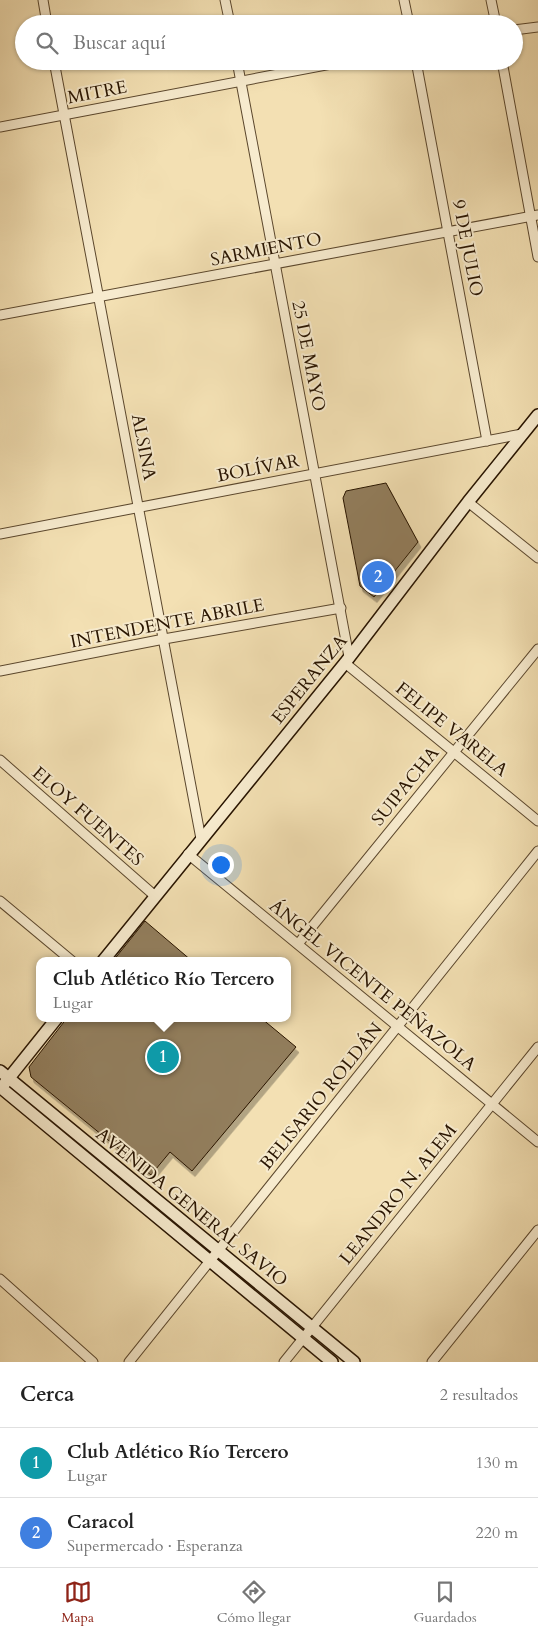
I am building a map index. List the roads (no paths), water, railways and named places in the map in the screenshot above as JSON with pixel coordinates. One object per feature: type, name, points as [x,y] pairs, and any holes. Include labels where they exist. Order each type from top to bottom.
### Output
[{"type":"main road","name":"ESPERANZA","points":[[105,957],[347,660],[468,502],[538,415]]},
{"type":"main road","points":[[0,1088],[4,1075],[53,1022]]},
{"type":"main road","name":"AVENIDA GENERAL SAVIO","points":[[4,1075],[354,1362]]},
{"type":"main road","name":"AVENIDA GENERAL SAVIO","points":[[0,1088],[332,1362]]},
{"type":"street","points":[[42,0],[45,15]]},
{"type":"street","points":[[225,0],[228,15]]},
{"type":"street","points":[[404,0],[407,15]]},
{"type":"street","points":[[491,0],[494,15]]},
{"type":"street","points":[[523,29],[538,27]]},
{"type":"street","name":"ALSINA","points":[[56,70],[201,838]]},
{"type":"street","name":"25 DE MAYO","points":[[239,70],[341,608],[347,660]]},
{"type":"street","name":"MITRE","points":[[0,127],[302,70]]},
{"type":"street","name":"9 DE JULIO","points":[[418,70],[487,441]]},
{"type":"street","points":[[504,70],[534,216],[538,257]]},
{"type":"street","name":"SARMIENTO","points":[[0,315],[534,216]]},
{"type":"street","name":"BOLÍVAR","points":[[0,534],[522,434]]},
{"type":"street","points":[[468,502],[538,558]]},
{"type":"street","name":"INTENDENTE ABRILE","points":[[0,671],[341,608]]},
{"type":"street","name":"SUIPACHA","points":[[298,944],[538,649]]},
{"type":"street","name":"FELIPE VARELA","points":[[347,660],[538,821]]},
{"type":"street","name":"ELOY FUENTES","points":[[0,759],[155,896]]},
{"type":"street","name":"BELISARIO ROLDÁN","points":[[129,1362],[538,851]]},
{"type":"street","name":"ÁNGEL VICENTE PEÑAZOLA","points":[[188,854],[538,1142]]},
{"type":"street","points":[[0,901],[67,957]]},
{"type":"street","name":"LEANDRO N. ALEM","points":[[284,1362],[538,1047]]},
{"type":"street","points":[[432,1362],[538,1230]]},
{"type":"street","points":[[0,1279],[93,1362]]},
{"type":"place","name":"Caracol","points":[[378,577]]},
{"type":"place","name":"Club Atlético Río Tercero","points":[[163,1057]]}]
